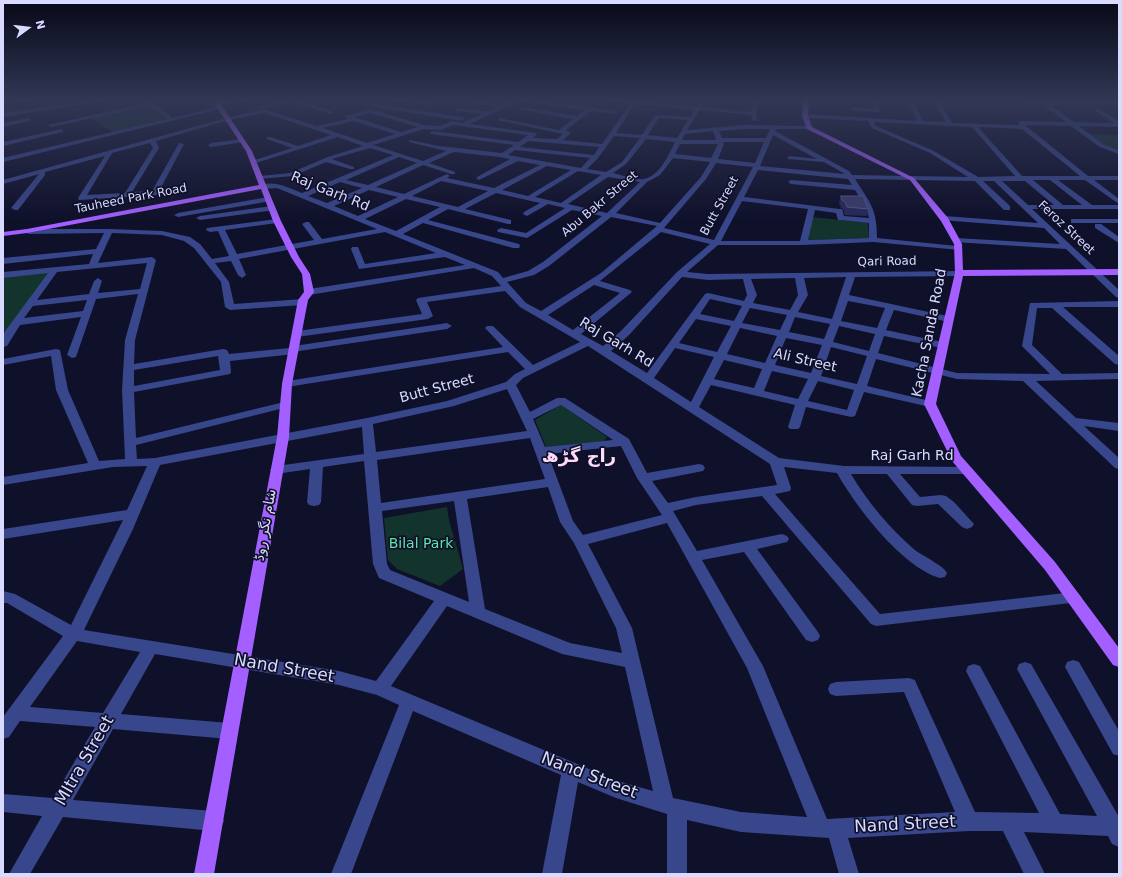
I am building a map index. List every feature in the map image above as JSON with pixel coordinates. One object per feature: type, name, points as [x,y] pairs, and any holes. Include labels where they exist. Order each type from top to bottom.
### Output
[{"type":"main road","name":"شام نگر روڈ","points":[[204,874],[283,437],[284,405],[287,384],[306,297],[306,274],[295,257],[268,199],[254,162],[242,141]]},
{"type":"main road","name":"Kacha Sanda Road","points":[[835,141],[912,179],[944,218],[956,244],[960,273],[936,371],[930,404],[956,458],[1050,566],[1118,657]]},
{"type":"main road","name":"Tauheed Park Road","points":[[3,234],[268,199]]},
{"type":"main road","name":"Qari Road","points":[[960,273],[1119,272]]},
{"type":"street","points":[[3,144],[17,141]]},
{"type":"street","points":[[3,154],[6,159],[82,141]]},
{"type":"street","points":[[3,182],[149,141]]},
{"type":"street","points":[[127,195],[156,148],[152,141]]},
{"type":"street","points":[[211,145],[242,141]]},
{"type":"street","points":[[277,141],[298,148]]},
{"type":"street","points":[[254,162],[320,141]]},
{"type":"street","points":[[355,141],[453,173],[358,219]]},
{"type":"street","points":[[210,230],[220,228],[268,199],[291,175],[379,141]]},
{"type":"street","points":[[411,141],[439,148],[504,155],[502,156],[645,181]]},
{"type":"street","points":[[495,141],[519,144]]},
{"type":"street","points":[[504,155],[524,141]]},
{"type":"street","points":[[554,141],[604,146]]},
{"type":"street","points":[[554,141],[558,141]]},
{"type":"street","points":[[529,198],[580,170],[596,157],[607,141]]},
{"type":"street","points":[[562,205],[624,163],[641,141]]},
{"type":"street","points":[[541,315],[604,275],[660,227],[704,178],[721,144],[720,141],[678,141]]},
{"type":"street","name":"Abu Bakr Street","points":[[297,334],[428,316],[421,300],[504,284],[531,274],[546,264],[609,214],[645,181],[658,174],[671,156],[678,141]]},
{"type":"street","name":"Butt Street","points":[[604,351],[625,333],[680,274],[716,243],[757,166],[768,141]]},
{"type":"street","points":[[787,141],[847,172],[870,208],[873,221],[873,240]]},
{"type":"street","points":[[906,141],[932,152],[977,179],[1007,208]]},
{"type":"street","points":[[988,141],[1024,179],[1062,207]]},
{"type":"street","points":[[1041,141],[1086,178],[1119,202]]},
{"type":"street","points":[[1095,141],[1102,146],[1119,152]]},
{"type":"street","points":[[110,152],[82,198],[154,193],[181,144]]},
{"type":"street","points":[[513,148],[596,157]]},
{"type":"street","points":[[327,206],[455,149]]},
{"type":"street","points":[[301,196],[399,156]]},
{"type":"street","points":[[671,156],[714,160],[851,178],[1119,178]]},
{"type":"street","points":[[790,158],[828,162]]},
{"type":"street","points":[[479,178],[516,159]]},
{"type":"street","points":[[327,160],[352,168]]},
{"type":"street","points":[[460,209],[546,164]]},
{"type":"street","points":[[15,208],[43,174],[40,172]]},
{"type":"street","points":[[3,176],[11,180]]},
{"type":"street","points":[[440,179],[609,214],[716,243],[803,243],[873,240],[1068,247]]},
{"type":"street","name":"Feroz Street","points":[[996,179],[1119,295]]},
{"type":"street","points":[[1052,179],[1090,207]]},
{"type":"street","points":[[339,180],[508,222]]},
{"type":"street","points":[[791,182],[858,188]]},
{"type":"street","name":"Raj Garh Rd","points":[[268,199],[278,186],[495,274],[523,305],[604,351],[694,407],[776,462],[842,470],[967,470]]},
{"type":"street","points":[[739,198],[839,211],[841,218],[873,221]]},
{"type":"street","points":[[178,215],[268,199]]},
{"type":"street","points":[[198,218],[268,199]]},
{"type":"street","points":[[526,214],[546,202]]},
{"type":"street","points":[[396,234],[448,206]]},
{"type":"street","points":[[501,230],[527,236],[571,207]]},
{"type":"street","points":[[1026,207],[1119,207]]},
{"type":"street","points":[[803,243],[812,208]]},
{"type":"street","points":[[944,218],[1046,226]]},
{"type":"street","points":[[421,220],[516,246]]},
{"type":"street","points":[[1074,221],[1119,221]]},
{"type":"street","points":[[306,224],[319,241]]},
{"type":"street","points":[[1098,226],[1119,241]]},
{"type":"street","points":[[220,228],[242,275]]},
{"type":"street","points":[[209,262],[290,246],[385,230]]},
{"type":"street","points":[[27,231],[110,231],[162,233],[187,239],[196,246],[225,282],[230,307],[306,297],[474,265]]},
{"type":"street","points":[[94,265],[99,251],[110,231]]},
{"type":"street","points":[[355,249],[362,268],[446,254]]},
{"type":"street","points":[[3,261],[99,251]]},
{"type":"street","points":[[29,272],[43,257]]},
{"type":"street","points":[[3,275],[152,260],[130,340],[128,390],[131,463]]},
{"type":"street","points":[[3,344],[29,304],[55,269]]},
{"type":"street","name":"Qari Road","points":[[680,274],[746,276],[960,273]]},
{"type":"street","points":[[757,393],[792,314],[803,295],[798,275]]},
{"type":"street","points":[[794,428],[800,404],[815,378],[851,275]]},
{"type":"street","points":[[694,407],[752,295],[746,276]]},
{"type":"street","points":[[72,355],[91,297],[98,281]]},
{"type":"street","points":[[574,334],[627,292],[593,282]]},
{"type":"street","points":[[29,304],[143,291]]},
{"type":"street","points":[[648,379],[708,296],[942,345]]},
{"type":"street","points":[[844,297],[949,319]]},
{"type":"street","points":[[1059,377],[1027,346],[1033,305],[1119,304]]},
{"type":"street","points":[[1055,305],[1119,362]]},
{"type":"street","points":[[707,381],[800,404],[851,414],[890,307]]},
{"type":"street","points":[[17,322],[86,314]]},
{"type":"street","points":[[694,316],[827,343],[957,376],[1026,378],[1119,376]]},
{"type":"street","points":[[224,358],[294,350],[448,326]]},
{"type":"street","points":[[490,328],[509,349],[532,370]]},
{"type":"street","name":"Butt Street","points":[[3,481],[95,466],[155,462],[367,422],[450,404],[510,384],[519,376],[588,342]]},
{"type":"street","name":"Ali Street","points":[[674,345],[930,404]]},
{"type":"street","points":[[287,384],[509,349]]},
{"type":"street","points":[[3,362],[56,352],[62,390],[95,466]]},
{"type":"street","points":[[128,390],[226,372],[223,352],[129,368]]},
{"type":"street","points":[[1026,378],[1119,465]]},
{"type":"street","points":[[510,384],[541,451],[567,522],[580,541],[624,628],[671,806],[677,874]]},
{"type":"street","points":[[527,418],[561,400],[625,442],[643,478],[667,513],[755,666],[849,874]]},
{"type":"street","points":[[130,443],[284,405]]},
{"type":"street","points":[[1072,421],[1119,427]]},
{"type":"street","points":[[367,422],[380,564],[384,574],[568,649],[632,662]]},
{"type":"street","points":[[276,470],[533,434]]},
{"type":"street","points":[[541,451],[625,442]]},
{"type":"street","points":[[3,731],[78,626],[132,514],[155,462]]},
{"type":"street","points":[[580,541],[667,513],[696,501],[784,488],[776,462]]},
{"type":"street","points":[[314,502],[317,464]]},
{"type":"street","points":[[643,478],[698,468]]},
{"type":"street","points":[[842,470],[849,484],[894,539],[929,568],[940,573]]},
{"type":"street","points":[[890,470],[917,502],[941,499],[949,505],[966,524]]},
{"type":"street","points":[[375,508],[552,482]]},
{"type":"street","points":[[765,491],[876,620],[1074,598]]},
{"type":"street","points":[[460,495],[478,612]]},
{"type":"street","points":[[3,534],[132,514]]},
{"type":"street","points":[[692,557],[782,539]]},
{"type":"street","points":[[746,546],[812,636]]},
{"type":"street","points":[[3,597],[10,598],[73,634]]},
{"type":"street","points":[[380,689],[444,598]]},
{"type":"street","name":"Nand Street","points":[[73,634],[339,678],[380,689],[616,789],[671,806],[741,822],[829,828],[969,821],[1054,823],[1117,830]]},
{"type":"street","name":"MItra Street","points":[[19,874],[151,647]]},
{"type":"street","points":[[1073,668],[1119,748]]},
{"type":"street","points":[[1025,669],[1117,830]]},
{"type":"street","points":[[974,671],[1054,823]]},
{"type":"street","points":[[836,689],[909,685],[969,821]]},
{"type":"street","points":[[341,874],[409,700]]},
{"type":"street","points":[[15,714],[229,731]]},
{"type":"street","points":[[552,874],[571,771]]},
{"type":"street","points":[[3,803],[214,821]]},
{"type":"street","points":[[1009,822],[1035,874]]},
{"type":"green space","points":[[1099,141],[1119,141],[1119,149],[1107,147]]},
{"type":"green space","points":[[812,217],[868,223],[869,238],[807,240]]},
{"type":"green space","points":[[55,269],[3,345],[3,276]]},
{"type":"green space","points":[[561,405],[607,437],[604,441],[546,447],[535,420]]},
{"type":"green space","name":"Bilal Park","points":[[447,507],[449,520],[463,569],[440,586],[397,569],[388,560],[384,518]]},
{"type":"building","points":[[841,196],[863,196],[868,209],[847,207]]},
{"type":"district","name":"راج گڑھ","points":[[579,457]]}]
